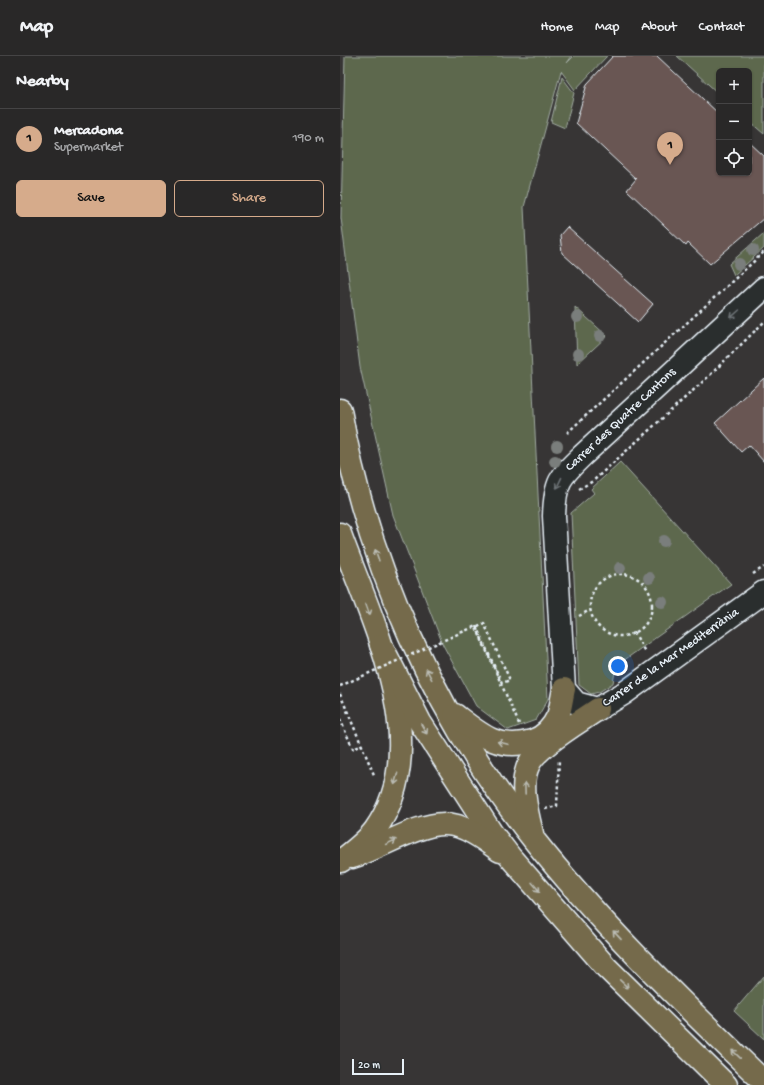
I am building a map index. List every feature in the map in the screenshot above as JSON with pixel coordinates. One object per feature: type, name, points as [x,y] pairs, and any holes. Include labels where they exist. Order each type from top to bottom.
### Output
[{"type":"highway","points":[[340,410],[346,444],[363,513],[380,561],[420,656],[446,709],[514,813],[534,840],[580,895],[624,943],[764,1082]]},
{"type":"highway","points":[[340,534],[381,645],[396,703],[400,738],[398,775],[389,806],[374,831],[341,861]]},
{"type":"highway","points":[[381,645],[424,728],[487,826],[511,858],[606,967],[726,1085]]},
{"type":"highway","points":[[446,709],[489,739],[505,745],[518,745],[537,739],[551,729],[558,715],[564,689]]},
{"type":"highway","points":[[534,840],[529,819],[525,784],[529,763],[541,749],[598,709]]},
{"type":"highway","points":[[341,861],[384,845],[421,828],[445,824],[470,832],[511,858]]},
{"type":"street","name":"Carrer des Quatre Cantons","points":[[564,689],[554,516],[554,496],[558,482],[566,471],[584,454],[764,288]]},
{"type":"street","name":"Carrer de la Mar Mediterrània","points":[[598,709],[623,694],[764,592]]},
{"type":"street","points":[[564,689],[576,703],[598,709]]},
{"type":"path","points":[[566,433],[764,252]]},
{"type":"path","points":[[573,492],[593,482],[708,377],[764,322]]},
{"type":"path","points":[[748,578],[764,567]]},
{"type":"path","points":[[616,574],[626,574],[643,584],[649,592],[652,602],[650,612],[646,622],[634,632],[619,636],[600,628],[594,620],[590,610],[590,600],[593,590],[599,582],[607,577],[616,574]]},
{"type":"path","points":[[340,686],[476,626],[479,633],[502,683],[510,680],[484,623],[480,625],[476,627],[520,728]]},
{"type":"path","points":[[634,632],[645,652]]},
{"type":"path","points":[[640,656],[652,648]]},
{"type":"path","points":[[340,693],[363,745],[353,749],[340,719]]},
{"type":"path","points":[[340,693],[365,750],[377,782]]},
{"type":"path","points":[[545,809],[557,806],[560,772],[558,757],[562,754]]},
{"type":"green space","points":[[345,56],[572,56],[567,63],[574,56],[607,56],[575,90],[561,71],[524,207],[548,699],[536,720],[508,730],[476,706],[443,645],[393,515],[360,367],[341,218]]},
{"type":"green space","points":[[677,56],[764,56],[764,134],[752,124],[752,68],[716,68],[716,91]]},
{"type":"green space","points":[[562,77],[574,93],[565,128],[551,122]]},
{"type":"green space","points":[[764,233],[764,248],[734,275],[729,264]]},
{"type":"green space","points":[[575,307],[607,336],[577,364]]},
{"type":"green space","points":[[620,462],[731,584],[616,666],[613,683],[599,692],[591,694],[579,685],[571,513],[594,493],[591,489]]},
{"type":"green space","points":[[764,976],[764,1039],[734,1011]]},
{"type":"building","points":[[613,56],[657,56],[716,111],[716,176],[752,176],[752,145],[764,156],[764,218],[710,264],[688,243],[686,246],[627,190],[636,179],[576,123],[587,84]]},
{"type":"building","points":[[567,227],[653,304],[638,322],[562,253],[560,235]]},
{"type":"building","points":[[764,378],[764,462],[749,445],[741,452],[715,423]]},
{"type":"place","name":"Mercadona","points":[[670,165]]}]
